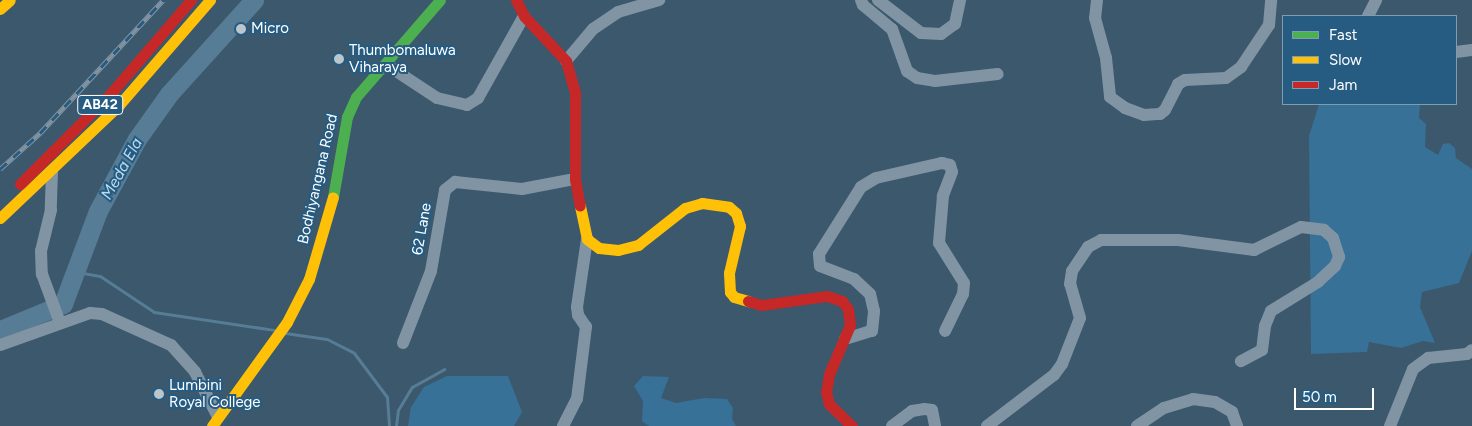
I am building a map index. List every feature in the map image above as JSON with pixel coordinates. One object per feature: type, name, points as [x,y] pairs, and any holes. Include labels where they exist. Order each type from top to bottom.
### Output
[{"type":"main road","points":[[0,9],[10,0]]},
{"type":"main road","name":"AB42","points":[[0,202],[86,120],[191,0]]},
{"type":"main road","name":"AB42","points":[[0,218],[52,172],[119,105],[210,0]]},
{"type":"main road","name":"Bodhiyangana Road","points":[[215,421],[287,322],[309,279],[331,206],[347,117],[356,97],[387,65],[440,0]]},
{"type":"main road","points":[[516,0],[524,16],[566,61],[575,93],[575,179],[587,239],[599,248],[618,250],[638,245],[684,208],[715,203],[729,207],[736,213],[740,226],[730,273],[734,297],[761,305],[827,296],[842,301],[848,309],[850,325],[829,374],[826,392],[829,404],[852,426]]},
{"type":"street","points":[[566,61],[593,29],[618,12],[659,0]]},
{"type":"street","points":[[861,0],[862,6],[892,29],[907,71],[917,78],[935,81],[998,74]]},
{"type":"street","points":[[878,0],[921,33],[941,34],[954,24],[960,0]]},
{"type":"street","points":[[1096,0],[1095,18],[1106,58],[1110,97],[1124,108],[1144,115],[1160,114],[1165,110],[1178,84],[1184,80],[1226,78],[1241,67],[1269,25],[1271,0]]},
{"type":"street","points":[[1368,15],[1376,0]]},
{"type":"street","points":[[387,65],[437,98],[467,105],[478,98],[524,16]]},
{"type":"street","points":[[1457,52],[1472,50]]},
{"type":"street","points":[[845,339],[872,331],[874,311],[870,294],[854,279],[820,266],[819,254],[861,188],[876,178],[942,163],[950,165],[952,172],[943,196],[939,243],[964,283],[963,294],[945,331]]},
{"type":"street","points":[[52,172],[50,210],[41,251],[47,291],[58,320]]},
{"type":"street","name":"62 Lane","points":[[403,343],[431,271],[445,190],[455,182],[522,189],[575,179]]},
{"type":"street","points":[[987,426],[1044,383],[1062,364],[1080,318],[1070,284],[1072,271],[1088,247],[1101,240],[1178,240],[1254,250],[1301,227],[1324,230],[1333,238],[1339,257],[1335,266],[1318,282],[1271,311],[1264,326],[1262,350],[1241,361]]},
{"type":"street","points":[[563,426],[577,399],[586,327],[578,315],[577,307],[587,239]]},
{"type":"street","points":[[0,345],[58,320],[90,312],[102,314],[171,345],[195,372],[215,421]]},
{"type":"street","points":[[1390,426],[1413,369],[1428,358],[1467,354],[1472,350]]},
{"type":"street","points":[[1137,426],[1164,408],[1198,399],[1215,402],[1232,412],[1237,426]]},
{"type":"street","points":[[892,426],[912,411],[924,409],[932,410],[935,426]]},
{"type":"shaded area","points":[[1319,105],[1420,105],[1419,118],[1426,124],[1425,147],[1438,155],[1443,144],[1449,143],[1455,148],[1456,158],[1472,169],[1472,251],[1459,283],[1422,292],[1420,307],[1435,343],[1423,341],[1401,348],[1369,342],[1367,352],[1311,354],[1309,136]]},
{"type":"shaded area","points":[[447,376],[508,376],[522,412],[514,426],[408,426],[411,407],[424,387]]},
{"type":"shaded area","points":[[643,376],[669,377],[661,398],[676,403],[704,398],[727,399],[733,408],[732,419],[736,426],[649,426],[642,421],[643,401],[634,386]]},
{"type":"waterway","name":"Meda Ela","points":[[0,330],[63,304],[98,211],[137,139],[169,94],[254,0]]},
{"type":"waterway","points":[[77,272],[100,276],[154,312],[274,330]]},
{"type":"waterway","points":[[285,333],[327,339],[354,353],[387,397],[389,426]]},
{"type":"waterway","points":[[396,426],[398,410],[412,387],[444,369]]},
{"type":"railway","points":[[0,169],[40,133],[163,0]]},
{"type":"traffic: fast","points":[[333,197],[347,117],[356,97],[440,0]]},
{"type":"traffic: slow","points":[[0,9],[10,0]]},
{"type":"traffic: slow","points":[[0,218],[119,105],[210,0]]},
{"type":"traffic: slow","points":[[212,426],[287,322],[309,279],[333,197]]},
{"type":"traffic: slow","points":[[580,206],[587,239],[599,248],[618,250],[638,245],[685,208],[702,203],[729,207],[736,213],[740,226],[729,273],[730,292],[734,297],[748,301]]},
{"type":"traffic: jam","points":[[20,184],[111,93],[191,0]]},
{"type":"traffic: jam","points":[[516,0],[524,16],[566,61],[575,93],[575,179],[580,206]]},
{"type":"traffic: jam","points":[[748,301],[761,305],[827,296],[842,301],[848,309],[850,325],[829,374],[826,392],[829,404],[852,426]]},
{"type":"place","name":"Micro","points":[[241,29]]},
{"type":"place","name":"Thumbomaluwa Viharaya","points":[[339,59]]},
{"type":"place","name":"Lumbini Royal College","points":[[159,394]]}]
